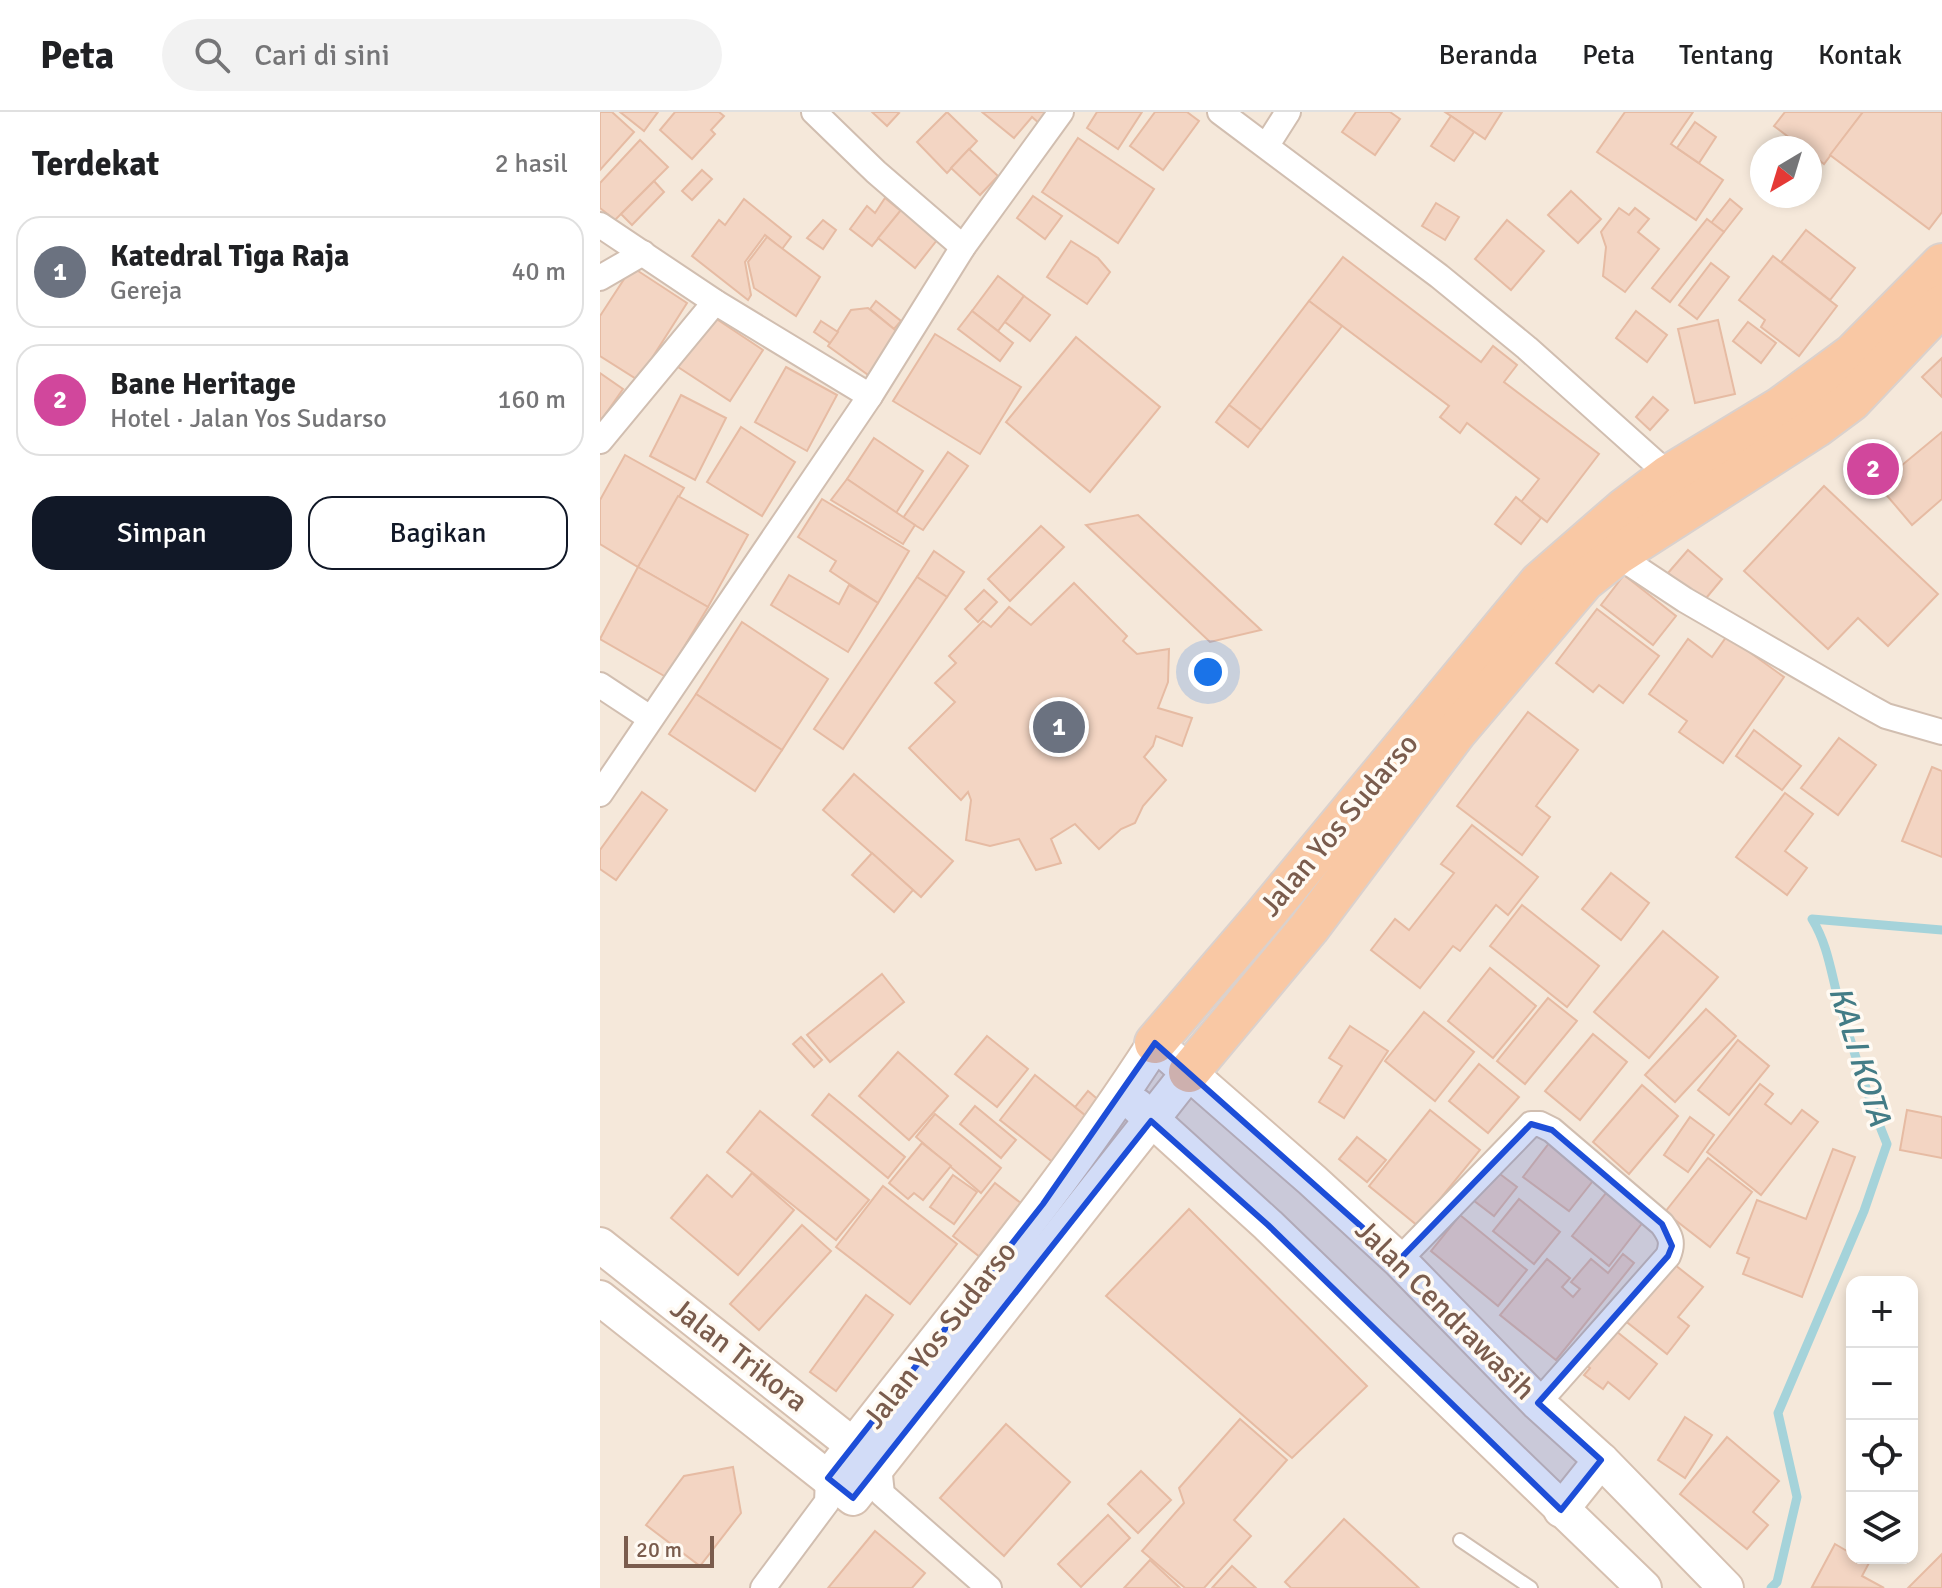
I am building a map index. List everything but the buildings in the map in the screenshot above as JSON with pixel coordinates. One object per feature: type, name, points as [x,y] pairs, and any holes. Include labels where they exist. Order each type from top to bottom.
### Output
[{"type":"highway","name":"Jalan Yos Sudarso","points":[[1155,1043],[1540,582],[1624,509],[1669,475],[1781,407],[1853,354],[1942,264]]},
{"type":"highway","name":"Jalan Yos Sudarso","points":[[1189,1072],[1309,928],[1456,732],[1568,597],[1617,555],[1816,427],[1851,401],[1942,305]]},
{"type":"main road","name":"Jalan Cendrawasih","points":[[1155,1043],[1399,1260],[1538,1403],[1601,1460],[1726,1588]]},
{"type":"main road","name":"Jalan Yos Sudarso","points":[[854,1481],[1155,1043]]},
{"type":"main road","name":"Jalan Yos Sudarso","points":[[854,1481],[1189,1072]]},
{"type":"main road","name":"Jalan Cendrawasih","points":[[1123,1092],[1151,1121],[1268,1225],[1644,1588]]},
{"type":"main road","name":"Jalan Trikora","points":[[600,1245],[854,1481]]},
{"type":"main road","name":"Jalan Trikora","points":[[600,1298],[854,1481]]},
{"type":"main road","points":[[1561,1510],[1601,1460]]},
{"type":"street","points":[[814,112],[876,172],[963,247]]},
{"type":"street","points":[[600,794],[870,396],[963,247],[1061,112]]},
{"type":"street","points":[[1220,112],[1450,285],[1527,348],[1698,502]]},
{"type":"street","points":[[1267,145],[1288,112]]},
{"type":"street","points":[[600,225],[715,302],[870,396]]},
{"type":"street","points":[[600,278],[643,253]]},
{"type":"street","points":[[600,441],[715,302]]},
{"type":"street","points":[[1617,555],[1674,594],[1886,716],[1942,732]]},
{"type":"street","points":[[600,685],[650,718]]},
{"type":"street","points":[[1399,1260],[1531,1124],[1540,1124],[1552,1130],[1662,1224],[1670,1235],[1672,1246],[1668,1256],[1538,1403]]},
{"type":"street","points":[[763,1588],[854,1481],[989,1588]]},
{"type":"lane","points":[[1460,1540],[1531,1588]]},
{"type":"highlighted area","points":[[1155,1043],[1399,1260],[1531,1124],[1552,1130],[1662,1224],[1672,1246],[1668,1256],[1538,1403],[1601,1460],[1561,1510],[1268,1225],[1151,1121],[853,1498],[828,1478],[1043,1204]]},
{"type":"shaded area","points":[[600,112],[1942,112],[1942,1588],[600,1588]]},
{"type":"waterway","name":"KALI KOTA","points":[[1771,1588],[1777,1582],[1797,1497],[1778,1413],[1864,1211],[1887,1144],[1855,1056],[1825,949],[1812,919],[1942,930]]},
{"type":"place","name":"Bane Heritage","points":[[1873,469]]},
{"type":"place","name":"Katedral Tiga Raja","points":[[1059,727]]}]
